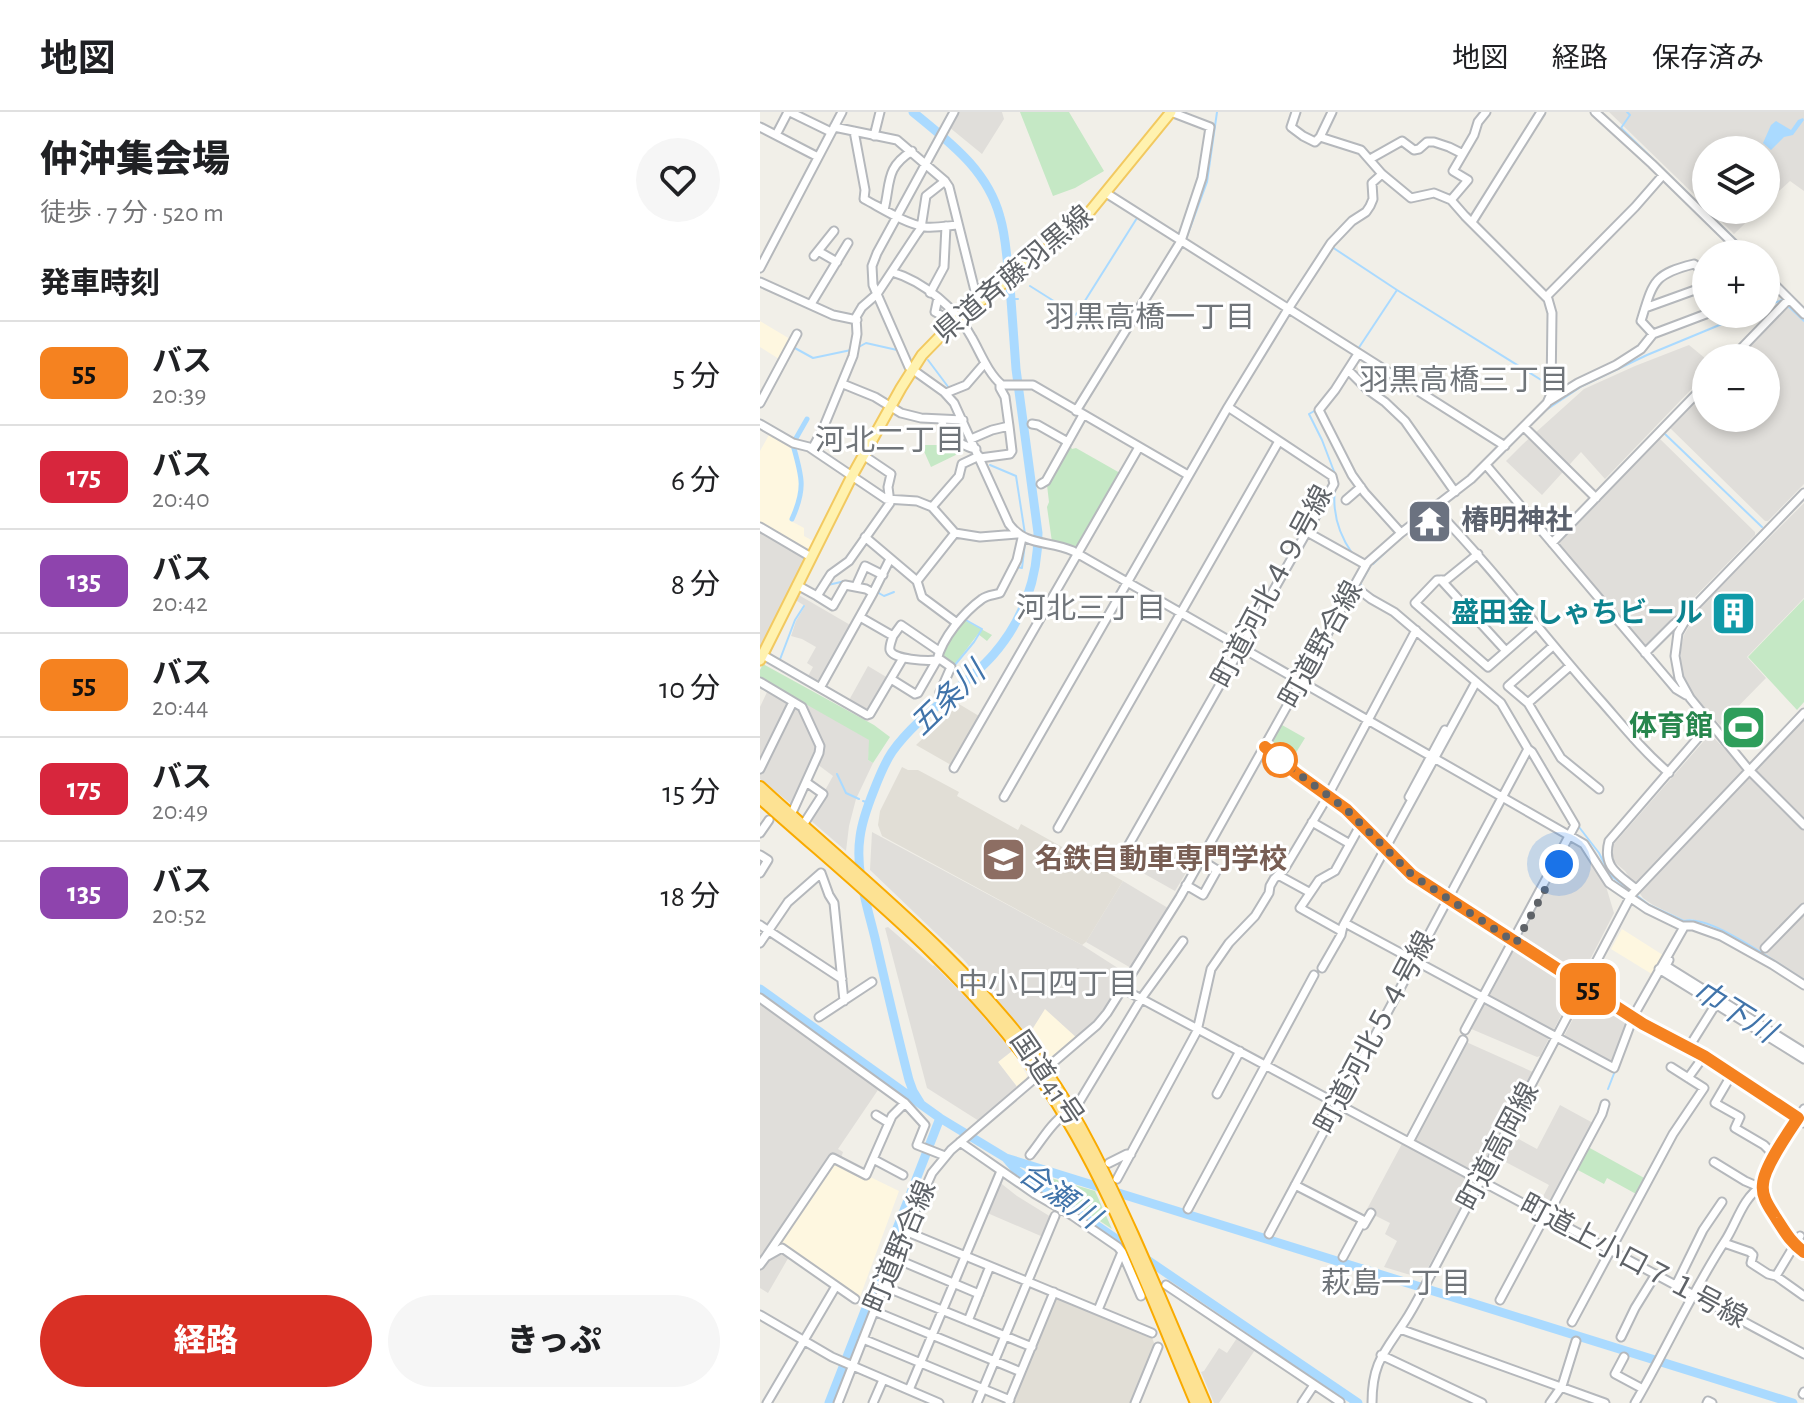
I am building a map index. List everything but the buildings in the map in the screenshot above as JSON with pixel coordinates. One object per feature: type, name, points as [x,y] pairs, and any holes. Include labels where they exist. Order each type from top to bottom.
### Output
[{"type":"highway","name":"国道41号","points":[[760,787],[803,825],[832,857]]},
{"type":"highway","name":"国道41号","points":[[760,798],[887,905],[973,994],[1072,1112],[1135,1239],[1205,1403]]},
{"type":"highway","name":"国道41号","points":[[1041,1072],[1064,1115],[1110,1187],[1122,1231],[1196,1403]]},
{"type":"main road","name":"県道斉藤羽黒線","points":[[761,658],[863,455],[912,370],[932,343],[956,320],[1076,225],[1171,112]]},
{"type":"street","points":[[776,135],[789,112],[832,130],[895,139],[912,151],[949,187],[978,303]]},
{"type":"street","points":[[760,268],[842,112]]},
{"type":"street","points":[[874,136],[880,112]]},
{"type":"street","points":[[954,112],[872,262],[871,276],[909,367],[946,393],[963,420],[1009,524],[1023,537]]},
{"type":"street","points":[[1041,484],[1046,481],[1080,413],[1181,241],[1202,178],[1210,127],[1171,112]]},
{"type":"street","points":[[1296,112],[1291,127],[1315,142],[1332,112]]},
{"type":"street","points":[[1451,200],[1468,180],[1453,171],[1486,112]]},
{"type":"street","points":[[1472,222],[1541,112]]},
{"type":"street","points":[[1595,112],[1730,240]]},
{"type":"street","points":[[760,127],[818,157]]},
{"type":"street","points":[[854,131],[864,199],[921,226],[958,225]]},
{"type":"street","points":[[1320,137],[1361,150],[1382,174],[1411,198],[1429,193],[1451,200],[1546,297],[1552,313],[1551,394],[1547,403]]},
{"type":"street","points":[[1370,159],[1402,141],[1414,150],[1427,142],[1434,142],[1463,154]]},
{"type":"street","points":[[884,210],[888,179],[899,159],[912,151]]},
{"type":"street","points":[[1004,797],[1228,407],[1331,243],[1370,206],[1372,183],[1382,174]]},
{"type":"street","points":[[1546,297],[1663,175]]},
{"type":"street","points":[[812,449],[853,356],[856,317],[877,294],[921,226],[926,196],[945,181]]},
{"type":"street","points":[[1106,193],[1505,446]]},
{"type":"street","points":[[946,226],[944,267],[934,296],[935,312],[956,320]]},
{"type":"street","points":[[834,231],[816,254],[837,262]]},
{"type":"street","points":[[811,304],[848,243]]},
{"type":"street","points":[[1692,265],[1660,276],[1641,321],[1653,334],[1692,319]]},
{"type":"street","points":[[892,272],[907,276],[946,303],[956,320],[970,334],[985,363],[1004,385]]},
{"type":"street","points":[[760,282],[833,315],[857,320]]},
{"type":"street","points":[[1780,290],[1804,314]]},
{"type":"street","points":[[1645,308],[1692,291]]},
{"type":"street","points":[[1746,344],[1789,299]]},
{"type":"street","points":[[760,403],[797,334]]},
{"type":"street","name":"町道野合線","points":[[838,1403],[928,1180],[945,1156],[960,1142],[1107,1013],[1201,860],[1368,564],[1401,533],[1486,465],[1547,403],[1641,349],[1653,334]]},
{"type":"street","points":[[760,396],[790,342],[792,344]]},
{"type":"street","points":[[1358,354],[1319,410],[1352,475],[1401,533]]},
{"type":"street","points":[[946,393],[966,385],[985,363]]},
{"type":"street","points":[[1348,370],[1405,421],[1455,492]]},
{"type":"street","points":[[843,384],[864,392],[897,412],[916,417],[963,420]]},
{"type":"street","points":[[932,507],[959,476],[962,464],[978,454],[1010,454],[1012,451],[1005,397],[1000,388],[1004,385],[1033,385],[1188,475]]},
{"type":"street","points":[[1552,543],[1692,399]]},
{"type":"street","name":"町道河北４９号線","points":[[1119,862],[1333,487],[1333,478],[1228,407]]},
{"type":"street","points":[[941,420],[949,441],[960,441],[978,454]]},
{"type":"street","points":[[760,424],[793,443],[812,449],[890,500],[917,501],[932,507],[955,533],[980,537],[1023,537],[1077,554],[1571,836],[1587,847],[1609,883],[1633,892]]},
{"type":"street","points":[[1032,424],[1068,442]]},
{"type":"street","points":[[971,439],[1009,426]]},
{"type":"street","points":[[1524,427],[1596,498]]},
{"type":"street","points":[[1058,828],[1279,441]]},
{"type":"street","points":[[954,768],[1139,447]]},
{"type":"street","points":[[817,596],[831,574],[849,561],[890,500],[890,473],[863,455]]},
{"type":"street","points":[[1486,465],[1676,689],[1688,696]]},
{"type":"street","points":[[1346,500],[1361,487]]},
{"type":"street","points":[[1645,653],[1687,615],[1804,493]]},
{"type":"street","points":[[1434,508],[1478,554],[1641,747],[1669,773]]},
{"type":"street","points":[[760,527],[811,557]]},
{"type":"street","points":[[1307,532],[1368,564]]},
{"type":"street","points":[[917,581],[955,533]]},
{"type":"street","points":[[865,537],[917,581],[922,597],[957,623]]},
{"type":"street","points":[[891,679],[918,693],[957,623],[984,596],[1000,593],[1017,560],[1023,537]]},
{"type":"street","points":[[1478,554],[1446,580],[1437,580],[1415,603],[1488,667],[1536,625]]},
{"type":"street","points":[[820,688],[890,559]]},
{"type":"street","points":[[856,586],[865,566],[883,575]]},
{"type":"street","points":[[1441,580],[1506,651]]},
{"type":"street","points":[[797,585],[833,606],[845,585],[873,593]]},
{"type":"street","points":[[1354,586],[1394,612],[1501,703],[1575,825],[1465,1030]]},
{"type":"street","points":[[1687,615],[1678,633],[1675,660],[1688,696],[1749,770],[1804,825]]},
{"type":"street","points":[[860,617],[893,636]]},
{"type":"street","points":[[938,656],[903,658],[891,653],[893,636],[901,625],[938,656],[941,660],[951,667],[940,692]]},
{"type":"street","points":[[1110,1187],[1198,1029],[1211,969],[1229,943],[1255,916],[1270,886],[1285,868],[1328,796],[1416,630]]},
{"type":"street","points":[[1553,646],[1508,686],[1528,703],[1561,758],[1599,789]]},
{"type":"street","points":[[761,658],[867,715],[903,658]]},
{"type":"street","points":[[1528,703],[1570,666]]},
{"type":"street","points":[[1322,968],[1475,681]]},
{"type":"street","points":[[760,682],[802,707],[820,746],[791,815]]},
{"type":"street","points":[[760,769],[793,702]]},
{"type":"street","name":"町道高岡線","points":[[1372,1403],[1374,1373],[1381,1355],[1424,1288],[1633,892],[1804,713]]},
{"type":"street","points":[[1710,724],[1609,841],[1607,859],[1611,868],[1656,915],[1733,942],[1804,985]]},
{"type":"street","points":[[1265,747],[1346,809],[1412,875],[1634,1018],[1704,1056],[1801,1120]]},
{"type":"street","name":"町道河北５４号線","points":[[1269,1234],[1528,749]]},
{"type":"street","points":[[803,825],[823,794],[806,782]]},
{"type":"street","points":[[760,833],[769,820]]},
{"type":"street","points":[[1312,822],[1350,844]]},
{"type":"street","points":[[1361,824],[1335,871],[1319,880],[1300,908],[1414,962],[1614,1072]]},
{"type":"street","points":[[760,855],[768,860],[760,873]]},
{"type":"street","points":[[1186,885],[1203,895],[1217,870],[1201,860]]},
{"type":"street","points":[[760,943],[788,902],[821,873],[834,903],[844,1001]]},
{"type":"street","points":[[1278,875],[1309,892]]},
{"type":"street","points":[[1765,948],[1804,908]]},
{"type":"street","points":[[760,925],[842,979]]},
{"type":"street","points":[[1556,1039],[1614,1068],[1634,1018],[1686,926]]},
{"type":"street","points":[[1686,926],[1666,966],[1804,1052]]},
{"type":"street","points":[[1078,1104],[1142,999],[1183,941]]},
{"type":"street","points":[[1661,970],[1804,1059]]},
{"type":"street","points":[[1191,1210],[1314,975]]},
{"type":"street","points":[[819,1017],[872,982]]},
{"type":"street","name":"町道上小口７１号線","points":[[1123,989],[1804,1354]]},
{"type":"street","points":[[760,998],[905,1103],[925,1125],[917,1145],[945,1156]]},
{"type":"street","points":[[1689,1047],[1716,1004]]},
{"type":"street","points":[[1407,1141],[1451,1055],[1454,1057],[1463,1040]]},
{"type":"street","points":[[1217,1094],[1240,1051]]},
{"type":"street","points":[[1688,1078],[1704,1056]]},
{"type":"street","points":[[1572,1322],[1673,1134],[1704,1088],[1671,1067]]},
{"type":"street","points":[[1732,1074],[1715,1103],[1740,1117],[1735,1128],[1764,1145],[1775,1156]]},
{"type":"street","points":[[760,1265],[833,1158],[866,1175],[892,1116],[905,1103]]},
{"type":"street","points":[[1502,1300],[1605,1104]]},
{"type":"street","points":[[1646,1403],[1637,1400],[1693,1295],[1740,1210],[1761,1186],[1775,1156],[1801,1120],[1804,1109]]},
{"type":"street","points":[[876,1115],[889,1123]]},
{"type":"street","points":[[1030,1155],[1056,1120],[1064,1115]]},
{"type":"street","points":[[960,1142],[1118,1247],[1141,1296]]},
{"type":"street","points":[[1109,1163],[1131,1154]]},
{"type":"street","points":[[873,1159],[903,1175]]},
{"type":"street","points":[[1714,1162],[1745,1181],[1761,1186]]},
{"type":"street","points":[[909,1390],[1001,1171]]},
{"type":"street","points":[[1295,1185],[1363,1220],[1344,1258],[1371,1213]]},
{"type":"street","points":[[1761,1186],[1786,1236],[1804,1252]]},
{"type":"street","points":[[1676,1285],[1703,1230],[1722,1202]]},
{"type":"street","points":[[977,1403],[1055,1216]]},
{"type":"street","points":[[905,1231],[1152,1333]]},
{"type":"street","points":[[1776,1276],[1800,1236]]},
{"type":"street","points":[[1724,1243],[1750,1252],[1753,1255],[1751,1263],[1804,1296]]},
{"type":"street","points":[[766,1257],[782,1248],[855,1299]]},
{"type":"street","points":[[1098,1310],[1120,1256]]},
{"type":"street","points":[[894,1258],[979,1294]]},
{"type":"street","points":[[968,1321],[990,1266]]},
{"type":"street","points":[[1621,1337],[1656,1274]]},
{"type":"street","points":[[1166,1285],[1340,1402]]},
{"type":"street","points":[[767,1403],[836,1286]]},
{"type":"street","points":[[883,1286],[1032,1347]]},
{"type":"street","points":[[863,1339],[1009,1401],[1054,1292]]},
{"type":"street","points":[[874,1311],[1021,1372]]},
{"type":"street","points":[[760,1315],[838,1360],[909,1390],[918,1399],[939,1403]]},
{"type":"street","points":[[1400,1329],[1605,1403]]},
{"type":"street","points":[[1550,1403],[1562,1386],[1576,1341]]},
{"type":"street","points":[[1147,1403],[1136,1402],[1158,1347]]},
{"type":"street","points":[[1381,1355],[1482,1403]]},
{"type":"street","points":[[1624,1357],[1615,1374],[1643,1389]]},
{"type":"street","points":[[873,1403],[883,1380]]},
{"type":"street","points":[[1302,1403],[1314,1385]]},
{"type":"shaded area","points":[[957,112],[1002,112],[1004,119],[982,154],[949,127]]},
{"type":"shaded area","points":[[1609,112],[1804,112],[1804,191],[1790,181],[1780,190],[1780,136],[1692,136],[1692,192]]},
{"type":"shaded area","points":[[1724,224],[1744,224],[1734,234]]},
{"type":"shaded area","points":[[1788,306],[1804,322],[1804,484],[1765,521],[1669,427],[1692,404],[1692,432],[1780,432],[1780,344],[1751,344],[1766,328],[1780,328],[1780,314]]},
{"type":"shaded area","points":[[760,321],[790,339],[779,359],[760,347]]},
{"type":"shaded area","points":[[1689,345],[1692,347],[1692,389],[1605,479],[1581,452],[1542,495],[1506,461],[1584,389]]},
{"type":"shaded area","points":[[770,433],[792,445],[801,476],[801,498],[791,521],[804,528],[804,536],[815,542],[808,554],[760,524],[760,451]]},
{"type":"shaded area","points":[[1659,438],[1755,535],[1645,648],[1557,541]]},
{"type":"shaded area","points":[[1804,503],[1804,598],[1747,657],[1766,678],[1720,725],[1689,690],[1683,676],[1681,648],[1684,635],[1699,608]]},
{"type":"shaded area","points":[[760,529],[808,557],[760,653]]},
{"type":"shaded area","points":[[797,594],[852,626],[820,684],[807,678],[813,667],[807,663],[816,647],[791,636],[805,606],[794,599]]},
{"type":"shaded area","points":[[868,666],[888,678],[869,712],[848,702]]},
{"type":"shaded area","points":[[768,690],[787,701],[788,705],[760,763],[760,707]]},
{"type":"shaded area","points":[[806,703],[870,740],[868,760],[873,763],[856,799],[846,851],[809,819],[833,776],[817,764],[825,746]]},
{"type":"shaded area","points":[[959,704],[979,716],[951,765],[916,745]]},
{"type":"shaded area","points":[[795,706],[815,743],[816,755],[791,804],[760,779],[760,773]]},
{"type":"shaded area","points":[[1804,713],[1804,825],[1749,770]]},
{"type":"shaded area","points":[[1710,734],[1804,829],[1804,979],[1712,925],[1684,920],[1653,905],[1643,898],[1625,871],[1612,860],[1613,845]]},
{"type":"shaded area","name":"名鉄自動車専門学校","points":[[902,767],[918,770],[1018,830],[1021,824],[1123,881],[1086,942],[1082,945],[882,836],[878,825],[880,811]]},
{"type":"shaded area","points":[[872,832],[1082,945],[1127,974],[1094,1023],[1077,1038],[1045,1009],[1028,1036],[963,959],[870,870]]},
{"type":"shaded area","points":[[1573,840],[1584,846],[1605,883],[1614,913],[1581,977],[1575,977],[1519,941]]},
{"type":"shaded area","points":[[1148,843],[1190,866],[1175,891],[1134,868]]},
{"type":"shaded area","points":[[1123,881],[1168,908],[1131,968],[1086,942]]},
{"type":"shaded area","points":[[888,927],[934,965],[1012,1051],[998,1062],[1018,1088],[979,1121],[927,1088],[885,928]]},
{"type":"shaded area","points":[[1622,929],[1666,957],[1655,976],[1611,949]]},
{"type":"shaded area","points":[[1516,946],[1572,982],[1574,990],[1552,1033],[1488,999]]},
{"type":"shaded area","points":[[1584,998],[1604,1016],[1610,1004],[1633,1020],[1614,1066],[1563,1038]]},
{"type":"shaded area","points":[[760,999],[880,1087],[838,1149],[843,1152],[841,1158],[834,1155],[760,1263]]},
{"type":"shaded area","points":[[1483,1003],[1549,1038],[1540,1056],[1469,1028]]},
{"type":"shaded area","points":[[1045,1008],[1077,1038],[1053,1058],[1046,1058],[1028,1036]]},
{"type":"shaded area","points":[[1464,1041],[1533,1072],[1423,1277],[1407,1274],[1384,1267],[1397,1241],[1385,1234],[1390,1223],[1366,1211],[1450,1054],[1454,1056]]},
{"type":"shaded area","points":[[1012,1051],[1027,1075],[1026,1081],[1018,1088],[998,1062]]},
{"type":"shaded area","points":[[1560,1105],[1593,1123],[1545,1212],[1537,1208],[1549,1185],[1498,1158],[1511,1135],[1537,1149]]},
{"type":"shaded area","points":[[833,1159],[899,1191],[860,1297],[785,1246],[780,1248],[777,1242]]},
{"type":"shaded area","points":[[998,1181],[1051,1217],[1043,1237],[985,1212]]},
{"type":"shaded area","points":[[782,1250],[790,1255],[768,1293],[760,1288],[760,1267],[768,1257]]},
{"type":"shaded area","points":[[1056,1297],[1151,1335],[1156,1348],[1133,1403],[1012,1403]]},
{"type":"shaded area","points":[[1239,1335],[1257,1347],[1219,1403],[1214,1403],[1201,1372],[1219,1348],[1227,1353]]},
{"type":"green space","points":[[1020,112],[1069,112],[1104,171],[1075,188],[1053,196]]},
{"type":"green space","points":[[952,442],[952,445],[966,450],[931,467],[923,449],[925,445]]},
{"type":"green space","points":[[1070,445],[1072,449],[1076,448],[1120,473],[1076,549],[1052,542],[1047,507],[1047,485]]},
{"type":"green space","points":[[1804,599],[1804,702],[1797,710],[1748,657]]},
{"type":"green space","points":[[963,619],[992,635],[987,641],[978,634],[953,667],[942,658],[941,653]]},
{"type":"green space","points":[[763,664],[874,725],[890,737],[873,763],[868,760],[869,740],[760,678]]},
{"type":"green space","name":"体育館","points":[[1744,710],[1761,726],[1743,744],[1728,728]]},
{"type":"green space","points":[[1282,725],[1305,738],[1289,764],[1273,746]]},
{"type":"green space","points":[[1588,1147],[1646,1179],[1638,1195],[1607,1178],[1604,1184],[1576,1169]]},
{"type":"green space","points":[[1037,1174],[1095,1191],[1112,1229],[1035,1178]]},
{"type":"water","points":[[1798,120],[1804,120],[1793,135],[1780,141],[1780,136],[1766,136],[1776,121],[1791,130]]},
{"type":"waterway","name":"五条川","points":[[913,112],[965,158],[986,185],[1002,223],[1008,267]]},
{"type":"waterway","points":[[1186,239],[1207,182],[1217,112]]},
{"type":"waterway","points":[[1627,112],[1630,115],[1621,128],[1736,240]]},
{"type":"waterway","points":[[1030,286],[1076,315],[1137,218]]},
{"type":"waterway","points":[[1332,247],[1546,383]]},
{"type":"waterway","name":"五条川","points":[[921,1104],[909,1080],[865,901],[860,875],[860,837],[870,801],[892,752],[915,726],[968,680],[1004,642],[1032,582],[1038,533],[1016,369],[1010,286]]},
{"type":"waterway","points":[[1358,349],[1397,290]]},
{"type":"waterway","name":"五条川","points":[[1011,299],[1018,299]]},
{"type":"waterway","points":[[1788,306],[1804,321]]},
{"type":"waterway","points":[[1492,463],[1546,410],[1582,386],[1712,328]]},
{"type":"waterway","points":[[857,348],[866,343],[897,350]]},
{"type":"waterway","points":[[793,347],[813,358],[851,350]]},
{"type":"waterway","points":[[928,360],[949,388]]},
{"type":"waterway","points":[[1316,410],[1309,414],[1335,474]]},
{"type":"waterway","points":[[795,440],[807,419]]},
{"type":"waterway","points":[[1665,434],[1762,527]]},
{"type":"waterway","points":[[792,519],[801,482],[793,445]]},
{"type":"waterway","points":[[990,465],[1016,476],[1025,534]]},
{"type":"waterway","points":[[1335,488],[1337,522],[1352,553]]},
{"type":"waterway","points":[[1017,567],[1022,568],[1025,543]]},
{"type":"waterway","points":[[1373,564],[1392,546]]},
{"type":"waterway","points":[[1367,592],[1360,584],[1371,565]]},
{"type":"waterway","points":[[828,585],[845,581]]},
{"type":"waterway","points":[[877,592],[884,596],[894,592]]},
{"type":"waterway","points":[[779,662],[795,620],[804,606]]},
{"type":"waterway","points":[[954,666],[982,629],[964,619]]},
{"type":"waterway","name":"五条川","points":[[948,691],[950,695]]},
{"type":"waterway","points":[[787,694],[805,705],[809,713]]},
{"type":"waterway","points":[[811,719],[816,728]]},
{"type":"waterway","points":[[837,774],[846,793],[859,799]]},
{"type":"waterway","name":"五条川","points":[[863,801],[869,803]]},
{"type":"waterway","points":[[1579,827],[1599,853],[1610,875],[1649,905],[1684,921],[1711,925],[1804,980]]},
{"type":"waterway","name":"合瀬川","points":[[760,989],[940,1118],[1006,1158],[1031,1181],[1358,1403]]},
{"type":"waterway","points":[[1628,1040],[1635,1024]]},
{"type":"waterway","points":[[1608,1089],[1615,1071]]},
{"type":"waterway","name":"五条川","points":[[829,1403],[940,1118]]},
{"type":"waterway","points":[[1006,1158],[1793,1403]]},
{"type":"bus line","name":"55","points":[[1265,747],[1346,809],[1412,875],[1643,1024],[1704,1056],[1798,1118],[1765,1175],[1762,1186],[1767,1204],[1786,1236],[1804,1252]]},
{"type":"place","name":"椿明神社","points":[[1430,521]]},
{"type":"place","name":"盛田金しゃちビール","points":[[1734,614]]},
{"type":"place","name":"体育館","points":[[1744,727]]},
{"type":"place","name":"名鉄自動車専門学校","points":[[1004,860]]},
{"type":"district","name":"羽黒高橋一丁目","points":[[1150,318]]},
{"type":"district","name":"羽黒高橋三丁目","points":[[1464,381]]},
{"type":"district","name":"河北二丁目","points":[[890,441]]},
{"type":"district","name":"河北三丁目","points":[[1091,609]]},
{"type":"district","name":"中小口四丁目","points":[[1048,985]]},
{"type":"district","name":"萩島一丁目","points":[[1396,1284]]},
{"type":"route","points":[[1280,760],[1346,809],[1412,875],[1516,943],[1559,864]]},
{"type":"water label","name":"巾下川","points":[[1734,1012]]}]
